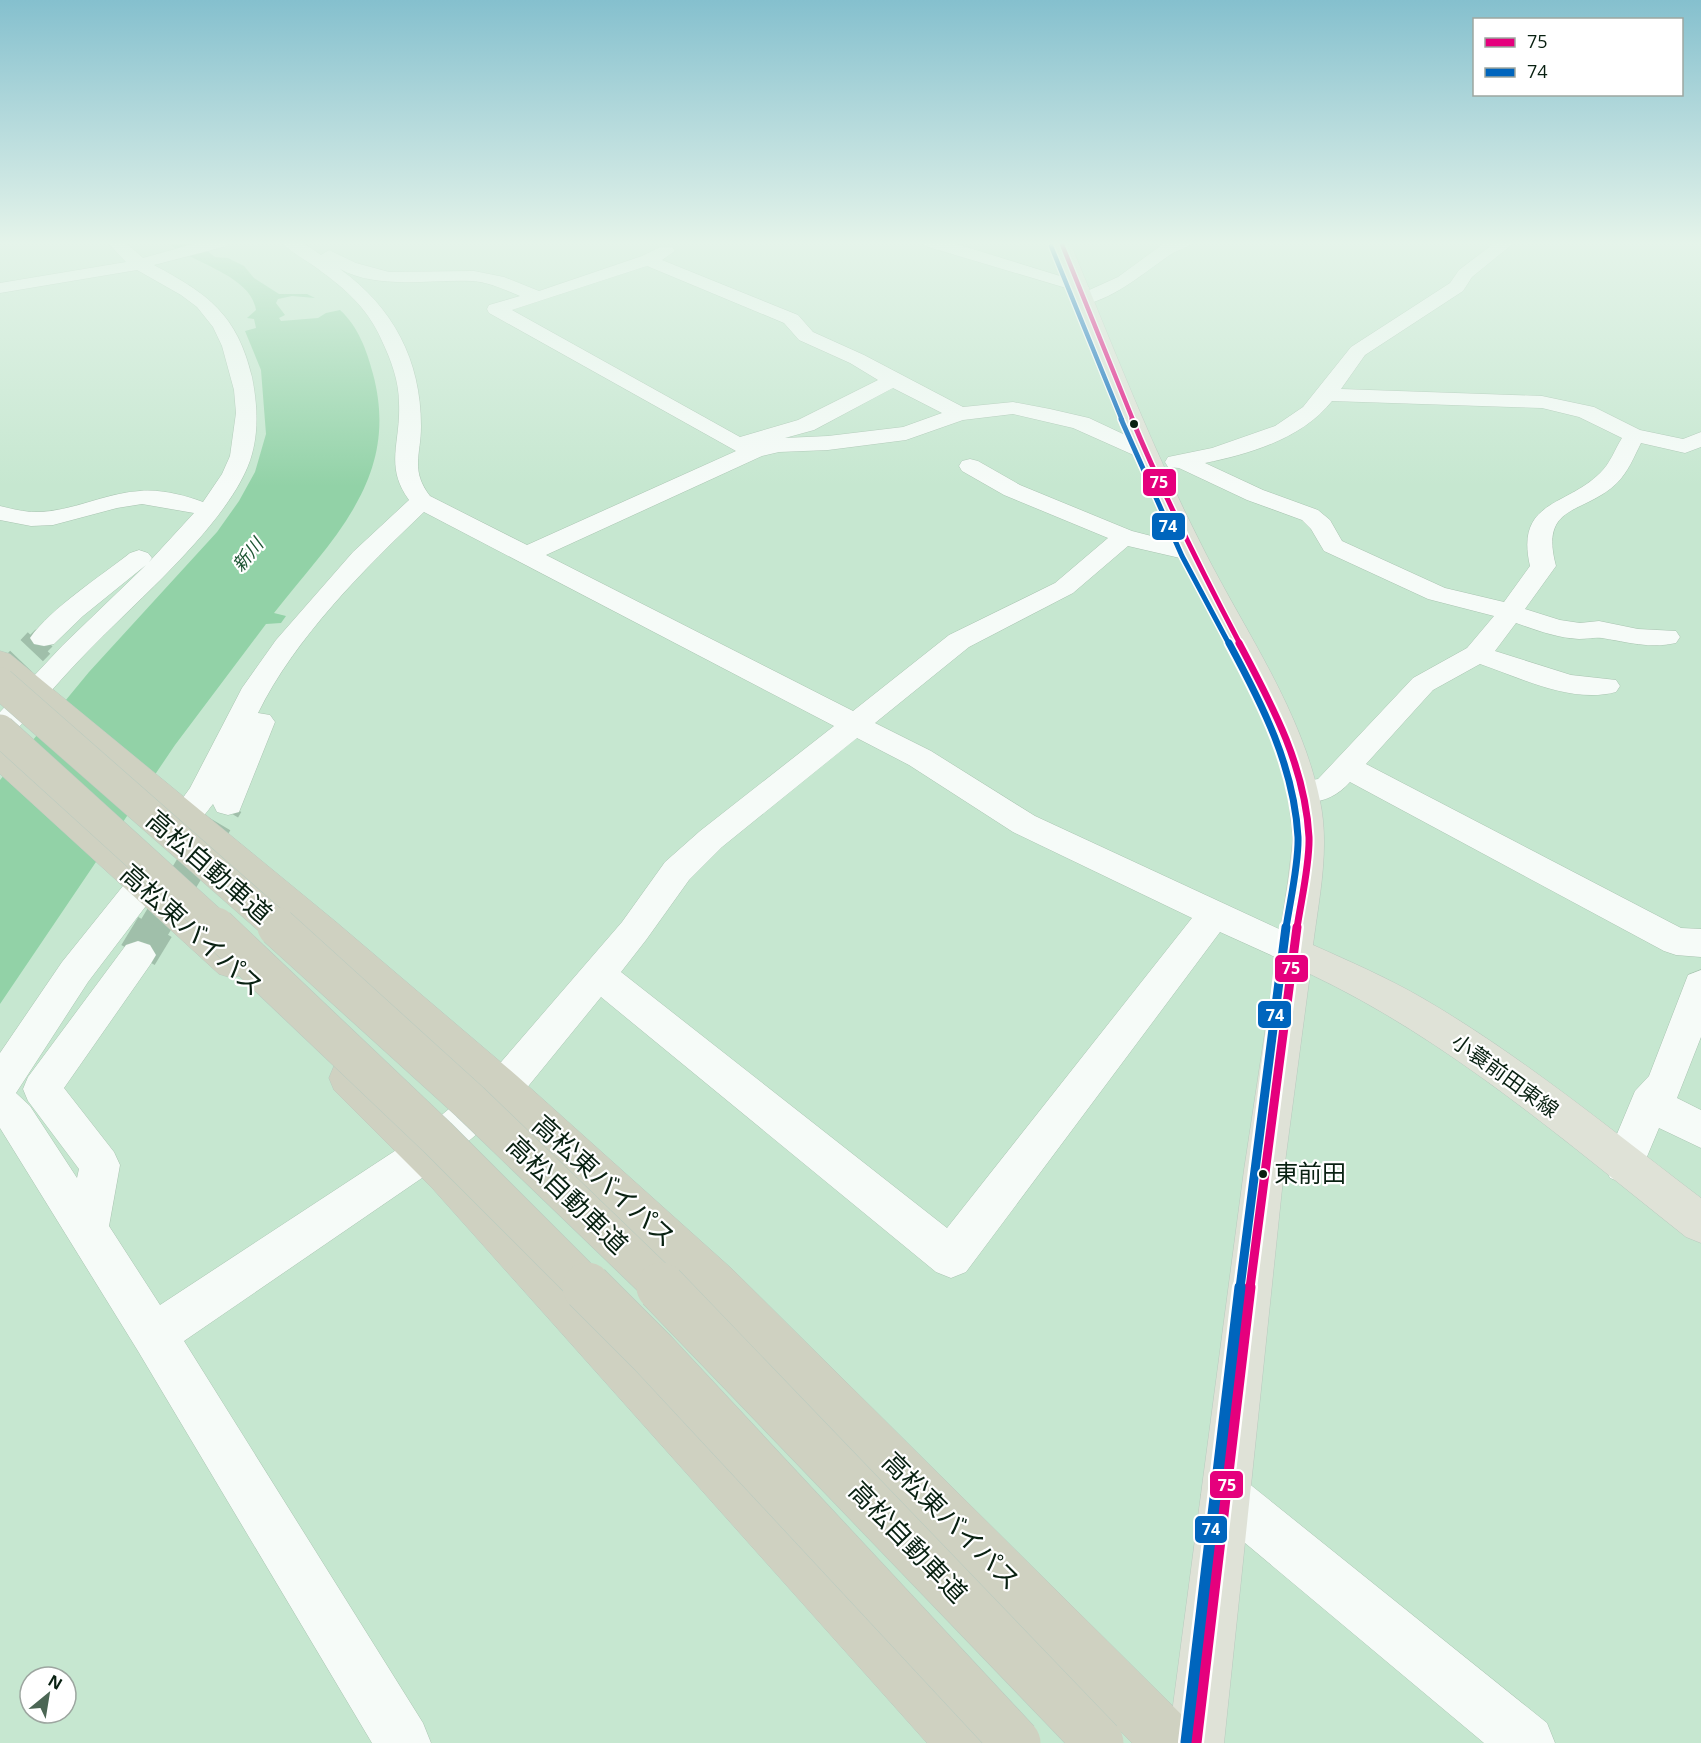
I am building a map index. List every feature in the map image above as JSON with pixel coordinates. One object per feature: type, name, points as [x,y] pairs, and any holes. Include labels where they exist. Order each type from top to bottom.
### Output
[{"type":"highway","name":"高松東バイパス","points":[[0,660],[29,692],[324,932],[503,1088],[717,1284],[1170,1743]]},
{"type":"highway","name":"高松自動車道","points":[[29,692],[470,1102],[667,1292],[1100,1743]]},
{"type":"highway","name":"高松自動車道","points":[[0,730],[265,972],[437,1137],[653,1353],[1016,1743]]},
{"type":"highway","name":"高松東バイパス","points":[[0,757],[250,980],[424,1154],[630,1376],[964,1743]]},
{"type":"main road","points":[[1096,323],[1160,460],[1193,554],[1276,715],[1293,753],[1309,839],[1264,1170],[1196,1743]]},
{"type":"main road","name":"小蓑前田東線","points":[[1294,952],[1372,988],[1428,1020],[1478,1054],[1701,1223]]},
{"type":"street","points":[[0,730],[29,692],[168,556],[208,509],[234,473],[245,437],[245,401],[241,370],[219,323]]},
{"type":"street","points":[[383,323],[408,387],[410,430],[404,474],[422,501],[920,758],[1024,824],[1294,952]]},
{"type":"street","points":[[522,323],[738,445],[806,425],[893,380]]},
{"type":"street","points":[[795,323],[806,336],[857,358],[893,380],[960,414]]},
{"type":"street","points":[[1160,460],[1226,452],[1283,431],[1311,412],[1358,351],[1401,323]]},
{"type":"street","points":[[536,560],[754,451],[800,432],[831,394],[842,388]]},
{"type":"street","points":[[1326,395],[1559,404],[1586,412],[1611,426],[1634,435],[1696,445]]},
{"type":"street","points":[[754,451],[779,445],[828,443],[906,433],[960,414],[1013,408],[1050,415],[1082,423],[1160,460],[1310,515],[1321,525],[1327,540],[1333,546],[1437,594],[1557,628],[1580,631],[1599,629],[1638,637],[1665,637]]},
{"type":"street","points":[[1302,792],[1327,788],[1432,679],[1477,654],[1543,566],[1539,538],[1545,522],[1559,509],[1599,487],[1610,477],[1634,435]]},
{"type":"street","points":[[970,465],[992,482],[1124,537],[1162,549],[1193,554]]},
{"type":"street","points":[[44,638],[74,610],[118,577],[194,506],[234,473]]},
{"type":"street","points":[[0,513],[40,519],[66,516],[109,501],[138,497],[162,499],[194,506]]},
{"type":"street","points":[[180,813],[203,794],[256,688],[286,646],[362,557],[422,501]]},
{"type":"street","points":[[154,1335],[424,1154],[503,1088],[634,931],[677,871],[711,839],[959,641],[1064,588],[1124,537]]},
{"type":"street","points":[[228,804],[255,736],[286,646]]},
{"type":"street","points":[[1477,654],[1569,684],[1606,686]]},
{"type":"street","points":[[1347,767],[1676,941],[1698,947]]},
{"type":"street","points":[[0,1085],[134,878]]},
{"type":"street","points":[[598,974],[951,1257],[1214,915]]},
{"type":"street","points":[[87,1231],[100,1165],[42,1089],[138,955]]},
{"type":"street","points":[[1624,1164],[1649,1103],[1665,1085],[1701,985]]},
{"type":"street","points":[[0,1103],[16,1118],[154,1335],[403,1743]]},
{"type":"street","points":[[1649,1103],[1701,1130]]},
{"type":"street","points":[[1226,1495],[1527,1743]]},
{"type":"water","name":"新川","points":[[255,323],[352,323],[371,365],[379,411],[378,445],[369,476],[356,505],[338,532],[274,613],[286,616],[281,623],[266,624],[175,745],[0,1004],[0,780],[89,672],[217,532],[239,501],[255,472],[266,434],[261,370],[245,331],[256,328]]},
{"type":"tunnel","points":[[39,643],[44,638]]},
{"type":"tunnel","points":[[0,684],[39,643]]},
{"type":"tunnel","points":[[154,928],[228,804]]},
{"type":"tunnel","points":[[138,955],[155,927]]},
{"type":"transit line","name":"74","points":[[1082,323],[1164,518],[1194,581],[1248,678],[1272,728],[1288,775],[1298,839],[1254,1169],[1186,1742]]},
{"type":"transit line","name":"75","points":[[1094,323],[1151,465],[1193,554],[1277,715],[1293,753],[1305,802],[1309,839],[1264,1170],[1196,1743]]},
{"type":"place","name":"東前田","points":[[1263,1174]]}]
